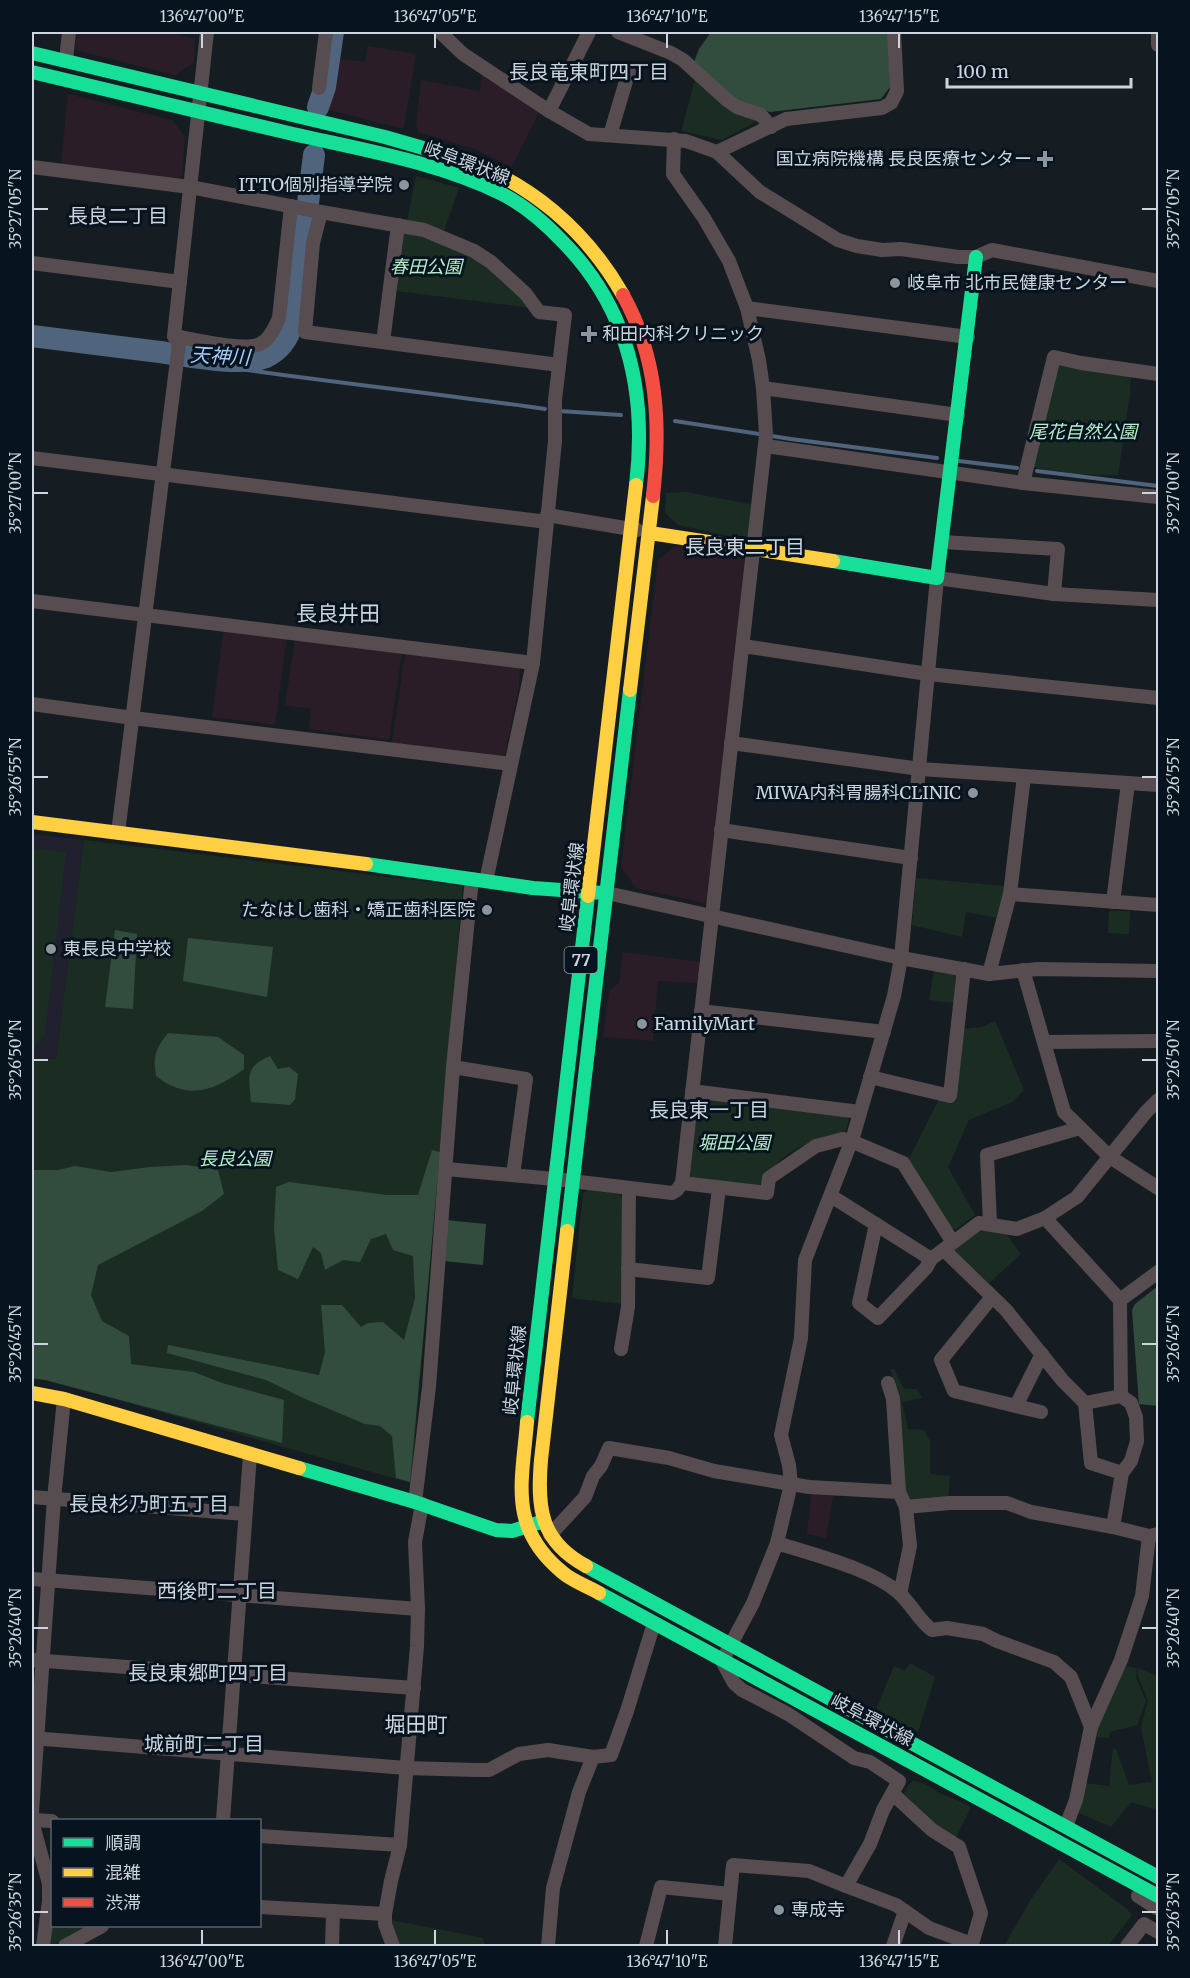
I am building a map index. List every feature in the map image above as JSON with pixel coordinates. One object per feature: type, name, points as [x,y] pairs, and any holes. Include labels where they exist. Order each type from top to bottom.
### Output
[{"type":"main road","name":"岐阜環状線","points":[[32,53],[417,145],[469,161],[493,171],[548,206],[576,230],[602,258],[620,288],[645,343],[655,393],[656,471],[546,1414],[538,1501],[543,1521],[550,1535],[574,1559],[1158,1877]]},
{"type":"main road","name":"岐阜環状線","points":[[32,72],[414,162],[465,177],[523,206],[564,242],[587,267],[606,297],[620,324],[633,371],[637,395],[638,470],[528,1412],[521,1502],[527,1527],[536,1545],[563,1574],[1158,1896]]},
{"type":"main road","points":[[650,533],[938,578],[976,257]]},
{"type":"main road","points":[[32,822],[533,888],[607,893]]},
{"type":"main road","points":[[32,1393],[64,1399],[418,1503],[496,1530],[512,1531],[543,1521]]},
{"type":"street","points":[[66,60],[69,32]]},
{"type":"street","points":[[118,833],[177,365],[180,282],[207,32]]},
{"type":"street","points":[[319,88],[326,32]]},
{"type":"street","points":[[440,32],[463,54],[549,111],[589,134],[674,139],[717,152],[760,192],[838,240],[882,250],[901,249],[958,257],[976,257],[992,250],[1158,281]]},
{"type":"street","points":[[549,111],[590,32]]},
{"type":"street","points":[[618,32],[683,60],[727,100],[737,107],[760,115],[771,127]]},
{"type":"street","points":[[717,152],[786,119],[882,108],[891,103],[897,91],[894,32]]},
{"type":"street","points":[[1158,34],[1158,45]]},
{"type":"street","points":[[610,135],[629,71]]},
{"type":"street","points":[[446,1169],[572,1180],[672,1193],[682,1183],[766,446],[763,388],[747,308],[729,261],[704,218],[673,174],[674,139]]},
{"type":"street","points":[[32,167],[190,187],[424,230],[474,251],[502,270],[526,294],[539,312],[565,315],[555,400],[555,441],[533,663],[520,728],[479,880],[453,1067],[418,1503],[416,1542],[418,1609],[414,1688],[400,1845],[391,1881],[385,1924],[393,1947]]},
{"type":"street","points":[[177,340],[245,347],[261,344],[273,332],[279,318],[294,207]]},
{"type":"street","points":[[317,211],[305,332],[559,366]]},
{"type":"street","points":[[383,342],[398,225]]},
{"type":"street","points":[[32,263],[180,282]]},
{"type":"street","points":[[747,308],[968,338]]},
{"type":"street","points":[[1023,483],[1054,357],[1158,374]]},
{"type":"street","points":[[763,388],[958,415]]},
{"type":"street","points":[[766,446],[1023,483],[1158,497]]},
{"type":"street","points":[[32,458],[632,529],[650,533]]},
{"type":"street","points":[[942,542],[1058,549],[1054,594]]},
{"type":"street","points":[[725,1947],[733,1865],[808,1871],[896,1905],[929,1928],[971,1945],[981,1913],[960,1847],[932,1830],[870,1762],[854,1758],[788,1714],[742,1690],[734,1683],[722,1660],[753,1603],[777,1543],[791,1484],[782,1435],[801,1338],[805,1260],[851,1141],[884,1032],[902,958],[938,578],[1054,594],[1158,600]]},
{"type":"street","points":[[32,601],[533,663]]},
{"type":"street","points":[[743,646],[928,674],[1158,698]]},
{"type":"street","points":[[32,704],[511,764]]},
{"type":"street","points":[[731,743],[920,770],[1158,785]]},
{"type":"street","points":[[989,974],[1010,894],[1024,776]]},
{"type":"street","points":[[1113,902],[1128,783]]},
{"type":"street","points":[[721,830],[911,858]]},
{"type":"street","points":[[607,893],[902,958],[989,974],[1023,970],[1158,971]]},
{"type":"street","points":[[1010,894],[1158,905]]},
{"type":"street","points":[[870,1077],[950,1096],[964,969]]},
{"type":"street","points":[[1023,970],[1064,1112],[1110,1157],[1158,1188]]},
{"type":"street","points":[[701,1011],[884,1032]]},
{"type":"street","points":[[1044,1042],[1158,1041]]},
{"type":"street","points":[[453,1067],[526,1079],[513,1175]]},
{"type":"street","points":[[692,1091],[860,1112]]},
{"type":"street","points":[[876,1224],[859,1303],[878,1318],[926,1268],[931,1259],[979,1223],[1017,1229],[1045,1218],[1077,1197],[1110,1157],[1152,1115],[1158,1100]]},
{"type":"street","points":[[990,1224],[987,1155],[1080,1128]]},
{"type":"street","points":[[682,1183],[767,1193],[769,1178],[795,1159],[816,1146],[828,1141],[843,1139],[903,1163],[948,1246],[1085,1403],[1091,1463],[1122,1473]]},
{"type":"street","points":[[621,1349],[628,1307],[629,1188]]},
{"type":"street","points":[[628,1269],[708,1278],[718,1188]]},
{"type":"street","points":[[831,1196],[931,1259]]},
{"type":"street","points":[[1045,1218],[1120,1300],[1120,1396]]},
{"type":"street","points":[[1120,1300],[1158,1272]]},
{"type":"street","points":[[992,1297],[941,1360],[954,1391],[1041,1412]]},
{"type":"street","points":[[1016,1406],[1042,1354]]},
{"type":"street","points":[[888,1383],[893,1399],[899,1492],[906,1508],[910,1546],[900,1594]]},
{"type":"street","points":[[1085,1403],[1120,1396],[1131,1403],[1136,1417],[1137,1441],[1131,1461],[1122,1473],[1113,1527]]},
{"type":"street","points":[[32,1812],[36,1660],[47,1580],[64,1399]]},
{"type":"street","points":[[550,1535],[585,1497],[593,1476],[609,1448],[669,1458],[714,1471],[809,1487],[899,1492]]},
{"type":"street","points":[[223,1819],[250,1455]]},
{"type":"street","points":[[32,1497],[245,1514]]},
{"type":"street","points":[[906,1508],[949,1503],[1007,1503],[1031,1512],[1154,1535],[1142,1596],[1121,1660],[1091,1727],[1076,1800],[1066,1826]]},
{"type":"street","points":[[777,1543],[878,1577],[900,1594],[924,1624],[932,1630],[947,1628],[983,1634],[1054,1662],[1071,1677],[1091,1727]]},
{"type":"street","points":[[32,1579],[418,1609]]},
{"type":"street","points":[[34,1739],[406,1768],[489,1770],[519,1754],[548,1750],[593,1757],[611,1755],[654,1623]]},
{"type":"street","points":[[36,1660],[414,1688]]},
{"type":"street","points":[[846,1886],[870,1844],[883,1810],[896,1788],[903,1767],[894,1760],[888,1750]]},
{"type":"street","points":[[548,1947],[553,1887],[579,1792],[593,1757]]},
{"type":"street","points":[[896,1788],[911,1776],[918,1776],[952,1791],[965,1791]]},
{"type":"street","points":[[43,1947],[50,1901],[49,1884],[32,1820],[51,1821]]},
{"type":"street","points":[[261,1836],[400,1845]]},
{"type":"street","points":[[1121,1856],[1158,1863]]},
{"type":"street","points":[[1120,1875],[1140,1899],[1158,1909]]},
{"type":"street","points":[[646,1947],[661,1887],[730,1894]]},
{"type":"street","points":[[261,1907],[386,1914]]},
{"type":"street","points":[[332,1947],[333,1911]]},
{"type":"street","points":[[893,1947],[905,1911]]},
{"type":"street","points":[[1127,1947],[1144,1924],[1158,1932]]},
{"type":"street","points":[[65,1947],[100,1927]]},
{"type":"shaded area","points":[[77,32],[175,32],[175,34],[195,39],[194,62],[175,75],[75,50]]},
{"type":"shaded area","points":[[368,46],[416,54],[404,127],[400,128],[325,109],[332,58],[365,62]]},
{"type":"shaded area","points":[[482,71],[540,110],[512,167],[475,149],[418,132],[416,127],[421,80],[480,91]]},
{"type":"shaded area","points":[[68,94],[172,120],[185,137],[182,175],[177,179],[61,165]]},
{"type":"shaded area","points":[[675,546],[742,558],[746,562],[708,899],[703,903],[636,888],[621,867],[658,560]]},
{"type":"shaded area","points":[[224,628],[287,636],[275,725],[212,717]]},
{"type":"shaded area","points":[[295,640],[402,653],[389,740],[309,729],[311,709],[285,705]]},
{"type":"shaded area","points":[[405,653],[520,668],[519,686],[504,760],[392,743]]},
{"type":"shaded area","name":"東長良中学校","points":[[32,834],[84,840],[56,1059],[32,1058]]},
{"type":"shaded area","points":[[623,952],[701,962],[698,983],[658,981],[653,1041],[603,1037],[609,991],[619,983]]},
{"type":"shaded area","points":[[812,1489],[834,1491],[826,1538],[807,1534]]},
{"type":"green space","points":[[711,32],[888,32],[890,87],[881,99],[770,112],[738,101],[692,67],[699,49]]},
{"type":"green space","points":[[695,77],[759,120],[722,140],[682,131]]},
{"type":"green space","points":[[416,176],[459,188],[444,230],[407,222]]},
{"type":"green space","name":"春田公園","points":[[404,233],[415,234],[479,260],[501,277],[531,308],[396,291]]},
{"type":"green space","name":"尾花自然公園","points":[[1059,364],[1131,375],[1118,475],[1074,474],[1033,467]]},
{"type":"green space","points":[[686,492],[754,505],[748,540],[678,525],[665,513],[666,493]]},
{"type":"green space","name":"長良公園","points":[[84,840],[463,886],[411,1483],[48,1380],[32,1379],[32,1058],[56,1059]]},
{"type":"green space","points":[[32,848],[66,852],[45,1034],[33,1049]]},
{"type":"green space","points":[[916,878],[1005,886],[999,918],[966,912],[962,937],[912,925]]},
{"type":"green space","points":[[1109,911],[1130,911],[1129,934],[1108,933]]},
{"type":"green space","points":[[115,930],[137,934],[133,1009],[105,1007]]},
{"type":"green space","points":[[188,938],[273,947],[267,997],[183,981]]},
{"type":"green space","points":[[934,970],[956,974],[954,1003],[929,1000]]},
{"type":"green space","points":[[995,1021],[1024,1090],[1012,1102],[969,1120],[948,1167],[975,1215],[956,1229],[949,1229],[908,1161],[939,1099],[956,1102],[963,1029],[982,1027]]},
{"type":"green space","points":[[168,1033],[218,1037],[244,1055],[244,1069],[222,1083],[201,1090],[179,1089],[168,1084],[156,1076],[155,1063],[156,1053]]},
{"type":"green space","points":[[270,1056],[278,1069],[289,1067],[298,1074],[295,1099],[290,1105],[251,1102],[249,1080],[252,1069]]},
{"type":"green space","name":"堀田公園","points":[[697,1098],[849,1116],[844,1133],[819,1139],[796,1149],[776,1164],[761,1185],[691,1179],[688,1174]]},
{"type":"green space","points":[[432,1150],[440,1152],[410,1482],[396,1478],[392,1436],[380,1426],[365,1424],[266,1380],[167,1353],[168,1345],[319,1375],[325,1352],[321,1305],[342,1305],[361,1327],[368,1323],[383,1322],[404,1340],[415,1298],[413,1256],[393,1250],[386,1234],[371,1239],[360,1262],[343,1260],[325,1270],[321,1253],[313,1247],[298,1279],[278,1270],[274,1228],[276,1187],[289,1182],[387,1195],[418,1195]]},
{"type":"green space","points":[[187,1165],[218,1170],[224,1194],[202,1211],[98,1265],[91,1295],[102,1321],[129,1336],[131,1364],[194,1372],[222,1383],[284,1400],[282,1443],[32,1378],[32,1170],[58,1170],[75,1166],[111,1172]]},
{"type":"green space","points":[[588,1190],[619,1194],[622,1198],[623,1304],[572,1298],[583,1194]]},
{"type":"green space","points":[[446,1220],[486,1224],[483,1265],[443,1261]]},
{"type":"green space","points":[[976,1231],[1005,1232],[1021,1254],[989,1283],[955,1251],[956,1245]]},
{"type":"green space","points":[[1158,1286],[1158,1406],[1139,1404],[1132,1310],[1135,1304]]},
{"type":"green space","points":[[891,1369],[894,1369],[904,1389],[917,1389],[922,1398],[902,1402],[908,1429],[924,1430],[930,1441],[930,1474],[950,1476],[948,1499],[909,1500],[904,1491],[897,1398]]},
{"type":"green space","points":[[910,1663],[935,1677],[918,1732],[876,1710],[894,1666],[905,1671]]},
{"type":"green space","points":[[1126,1666],[1137,1668],[1136,1678],[1146,1701],[1137,1725],[1110,1732],[1109,1738],[1093,1737]]},
{"type":"green space","points":[[1138,1668],[1158,1676],[1158,1810],[1131,1802],[1111,1827],[1079,1813],[1083,1783],[1109,1786],[1113,1748],[1116,1749],[1129,1785],[1152,1782],[1141,1727],[1148,1700],[1138,1677]]},
{"type":"green space","points":[[912,1781],[922,1783],[971,1807],[956,1837],[934,1825],[904,1793]]},
{"type":"green space","points":[[1059,1859],[1132,1915],[1108,1946],[1004,1946],[1030,1901]]},
{"type":"green space","points":[[391,1920],[483,1938],[485,1946],[400,1946]]},
{"type":"green space","points":[[52,1927],[87,1927],[51,1946]]},
{"type":"waterway","name":"天神川","points":[[318,107],[325,87],[333,32]]},
{"type":"waterway","name":"天神川","points":[[32,336],[229,361],[256,360],[276,351],[284,342],[293,322],[314,155]]},
{"type":"waterway","points":[[225,360],[233,368],[545,409]]},
{"type":"waterway","points":[[559,411],[621,415]]},
{"type":"waterway","points":[[675,421],[937,458]]},
{"type":"waterway","points":[[959,461],[1017,468]]},
{"type":"waterway","points":[[1037,471],[1158,486]]},
{"type":"traffic: fast","points":[[32,53],[385,137],[458,158]]},
{"type":"traffic: fast","points":[[32,72],[426,165],[477,183],[519,204],[549,228],[586,268],[604,295],[618,324],[628,354],[639,418],[636,485]]},
{"type":"traffic: fast","points":[[833,561],[937,578],[976,257]]},
{"type":"traffic: fast","points":[[567,1231],[630,690]]},
{"type":"traffic: fast","points":[[366,864],[533,888],[603,893]]},
{"type":"traffic: fast","points":[[527,1422],[588,896]]},
{"type":"traffic: fast","points":[[299,1468],[415,1502],[496,1530],[512,1531],[541,1522]]},
{"type":"traffic: fast","points":[[586,1566],[1158,1877]]},
{"type":"traffic: fast","points":[[599,1593],[1158,1896]]},
{"type":"traffic: slow","points":[[458,158],[509,180],[532,194],[553,211],[592,249],[623,295]]},
{"type":"traffic: slow","points":[[588,896],[636,485]]},
{"type":"traffic: slow","points":[[630,690],[653,496]]},
{"type":"traffic: slow","points":[[650,533],[833,561]]},
{"type":"traffic: slow","points":[[32,822],[366,864]]},
{"type":"traffic: slow","points":[[567,1231],[541,1460],[540,1493],[541,1508],[550,1534],[559,1546],[586,1566]]},
{"type":"traffic: slow","points":[[32,1393],[64,1399],[299,1468]]},
{"type":"traffic: slow","points":[[527,1422],[522,1503],[533,1538],[545,1555],[562,1572],[599,1593]]},
{"type":"traffic: jam","points":[[623,295],[644,343],[654,393],[657,444],[653,496]]},
{"type":"place","name":"国立病院機構 長良医療センター","points":[[1045,159]]},
{"type":"place","name":"ITTO個別指導学院","points":[[404,185]]},
{"type":"place","name":"岐阜市 北市民健康センター","points":[[895,283]]},
{"type":"place","name":"和田内科クリニック","points":[[589,334]]},
{"type":"place","name":"MIWA内科胃腸科CLINIC","points":[[973,793]]},
{"type":"place","name":"たなはし歯科・矯正歯科医院","points":[[487,910]]},
{"type":"place","name":"東長良中学校","points":[[51,949]]},
{"type":"place","name":"FamilyMart","points":[[642,1024]]},
{"type":"place","name":"専成寺","points":[[779,1910]]},
{"type":"district","name":"長良竜東町四丁目","points":[[589,72]]},
{"type":"district","name":"長良二丁目","points":[[118,216]]},
{"type":"district","name":"長良東二丁目","points":[[745,547]]},
{"type":"district","name":"長良井田","points":[[338,614]]},
{"type":"district","name":"長良東一丁目","points":[[709,1110]]},
{"type":"district","name":"長良杉乃町五丁目","points":[[149,1504]]},
{"type":"district","name":"西後町二丁目","points":[[217,1591]]},
{"type":"district","name":"長良東郷町四丁目","points":[[208,1673]]},
{"type":"district","name":"堀田町","points":[[416,1725]]},
{"type":"district","name":"城前町二丁目","points":[[204,1744]]}]
